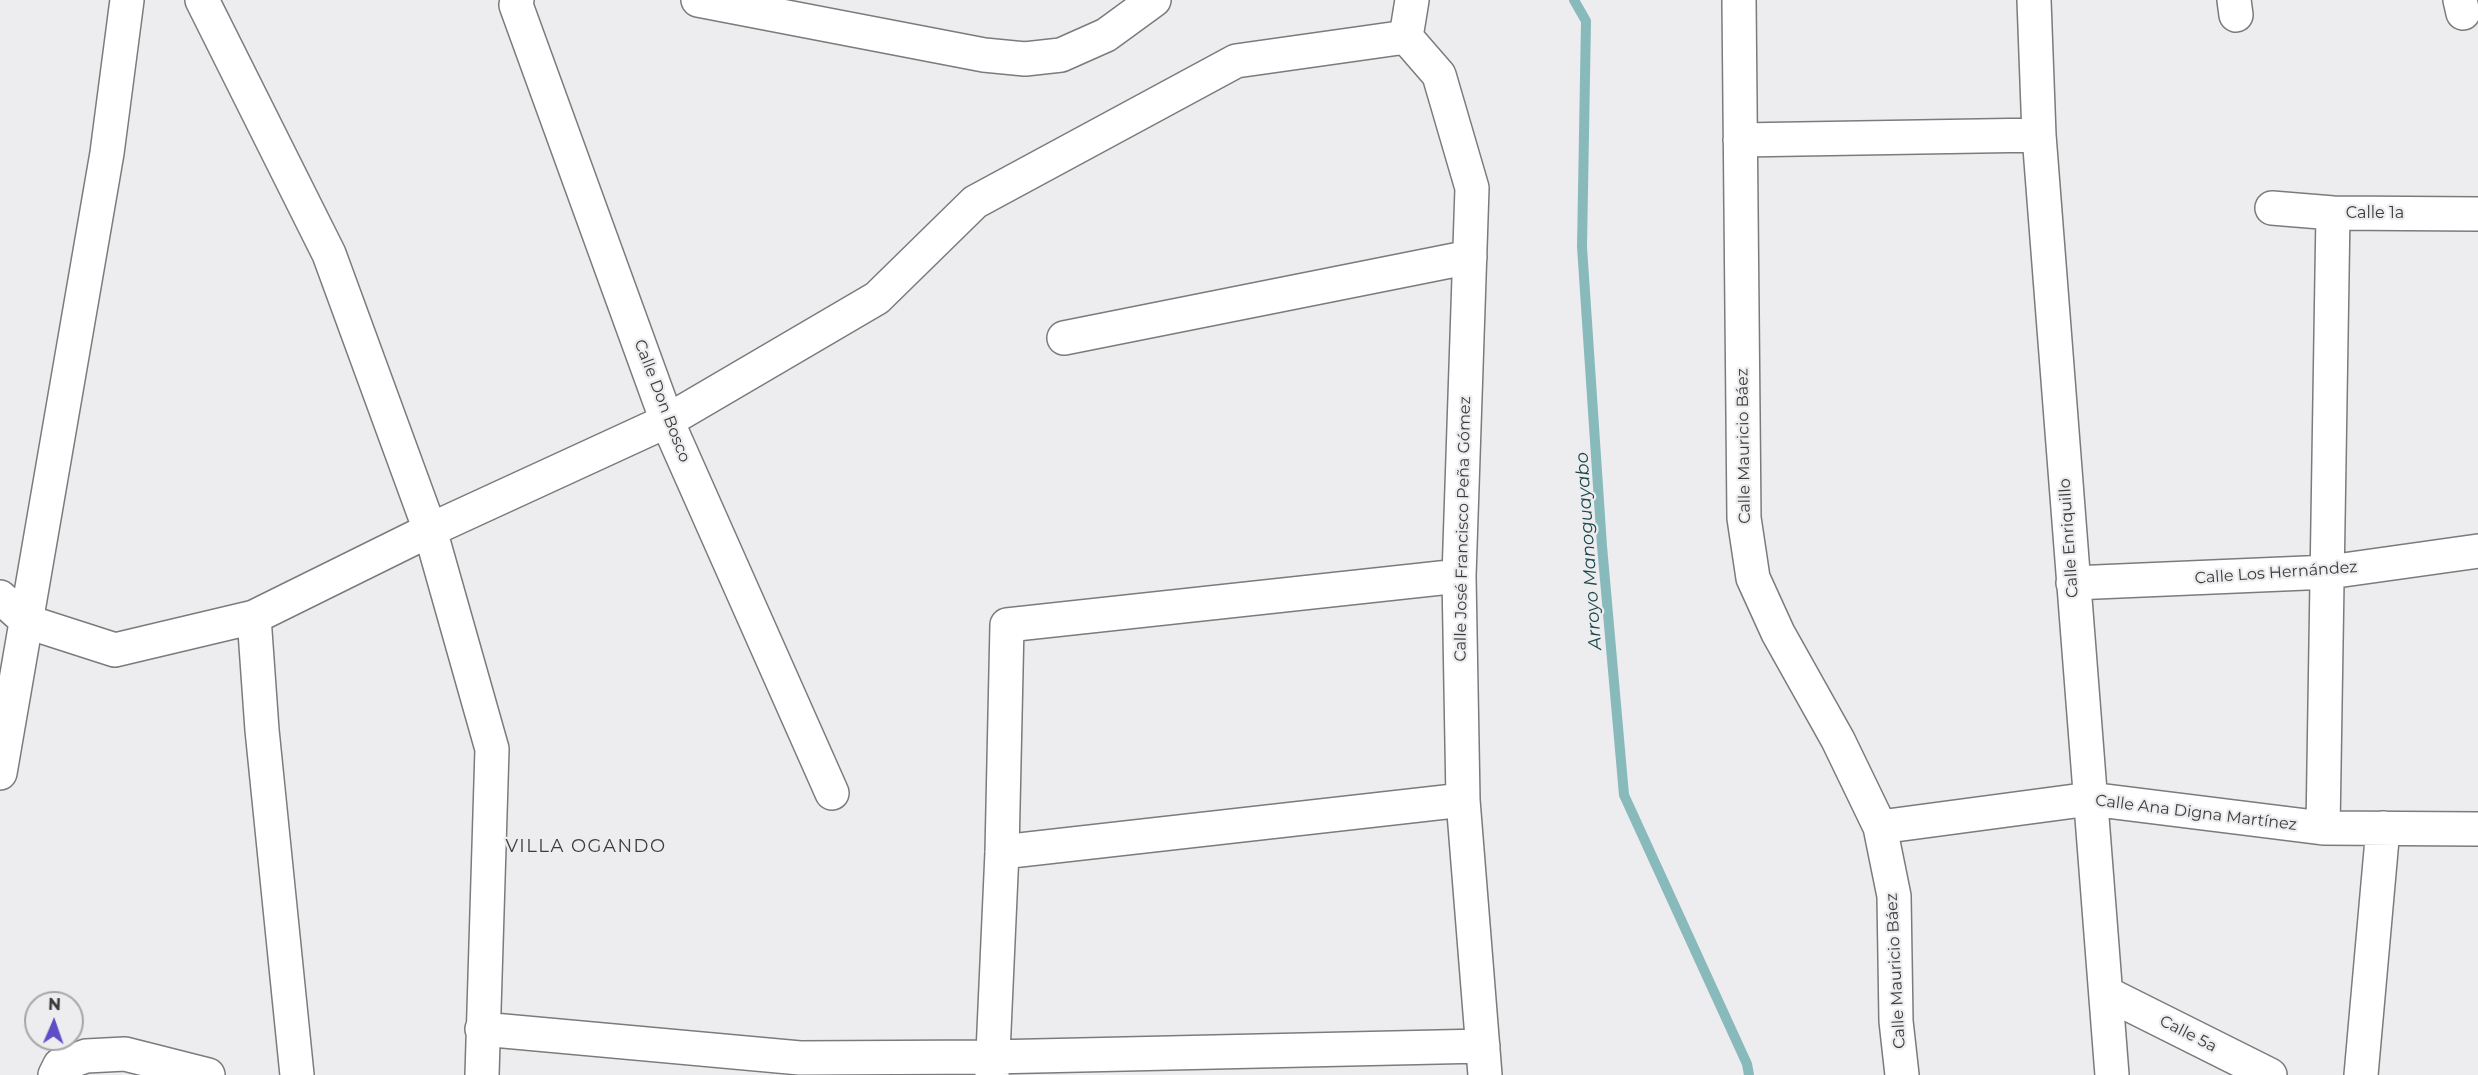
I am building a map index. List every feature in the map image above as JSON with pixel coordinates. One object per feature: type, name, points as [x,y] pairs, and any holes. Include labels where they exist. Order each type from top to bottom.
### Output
[{"type":"street","points":[[0,773],[28,622],[107,153],[127,0]]},
{"type":"street","points":[[202,0],[329,254],[430,530],[492,749],[482,1075]]},
{"type":"street","name":"Calle Don Bosco","points":[[517,0],[516,5],[667,421],[832,794]]},
{"type":"street","points":[[698,0],[984,55],[1025,59],[1061,55],[1106,35],[1154,0]]},
{"type":"street","points":[[0,597],[28,622],[115,651],[254,617],[430,530],[667,421],[878,298],[975,202],[1236,62],[1406,37],[1412,0]]},
{"type":"street","name":"Calle Mauricio Báez","points":[[1739,0],[1744,518],[1753,578],[1778,633],[1838,740],[1880,827],[1894,896],[1896,1021],[1902,1075]]},
{"type":"street","name":"Calle Enriquillo","points":[[2034,0],[2039,135],[2112,1075]]},
{"type":"street","name":"Calle José Francisco Peña Gómez","points":[[1406,37],[1439,75],[1472,188],[1459,576],[1463,800],[1484,1060]]},
{"type":"street","points":[[1740,140],[2039,135]]},
{"type":"street","name":"Calle 1a","points":[[2272,208],[2333,213],[2478,214]]},
{"type":"street","points":[[2323,828],[2329,572],[2333,213]]},
{"type":"street","points":[[1064,338],[1470,257]]},
{"type":"street","name":"Calle Los Hernández","points":[[2073,583],[2329,572],[2478,551]]},
{"type":"street","points":[[992,1066],[1002,852],[1006,625],[1459,576]]},
{"type":"street","points":[[254,617],[262,730],[297,1075]]},
{"type":"street","points":[[1002,852],[1463,800]]},
{"type":"street","name":"Calle Ana Digna Martínez","points":[[1880,827],[2090,800],[2323,828],[2478,829]]},
{"type":"street","points":[[2361,1075],[2384,828]]},
{"type":"street","name":"Calle 5a","points":[[2106,993],[2270,1075]]},
{"type":"street","points":[[482,1029],[800,1058],[992,1066],[1484,1060]]},
{"type":"street","points":[[55,1075],[60,1065],[86,1056],[125,1054],[208,1075]]},
{"type":"waterway","name":"Arroyo Manoguayabo","points":[[1574,0],[1586,21],[1582,247],[1602,546],[1624,795],[1747,1064],[1749,1075]]},
{"type":"district","name":"VILLA OGANDO","points":[[586,847]]}]
